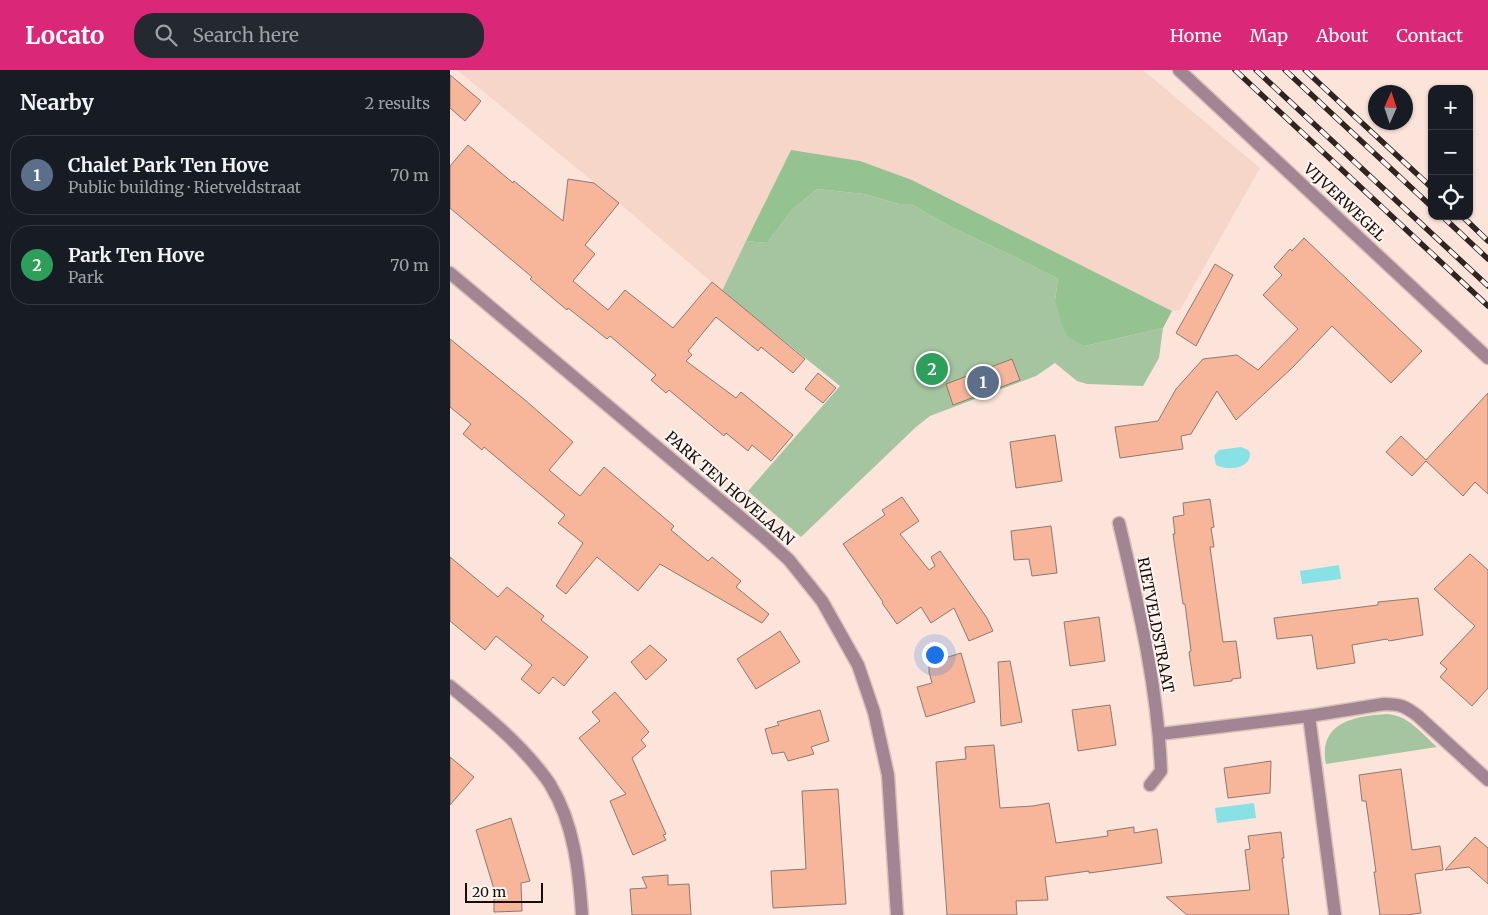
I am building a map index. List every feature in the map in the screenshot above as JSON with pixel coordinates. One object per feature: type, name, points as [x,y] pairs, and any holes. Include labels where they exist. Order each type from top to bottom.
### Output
[{"type":"street","name":"VIJVERWEGEL","points":[[1179,70],[1488,358]]},
{"type":"street","name":"PARK TEN HOVELAAN","points":[[450,273],[764,537],[789,560],[822,601],[858,665],[874,712],[888,775],[897,915]]},
{"type":"street","name":"RIETVELDSTRAAT","points":[[1119,523],[1140,610],[1160,734],[1161,771],[1150,785]]},
{"type":"street","points":[[450,686],[524,750],[551,785],[565,814],[575,850],[582,915]]},
{"type":"street","points":[[1160,734],[1309,716],[1384,704],[1396,704],[1405,706],[1418,716],[1488,780]]},
{"type":"street","points":[[1309,716],[1335,915]]},
{"type":"shaded area","points":[[457,70],[1143,70],[1260,168],[1180,310],[1172,311],[912,180],[791,150],[722,291],[619,203]]},
{"type":"green space","points":[[791,150],[860,161],[912,180],[1172,311],[1163,328],[1085,346],[1069,338],[1063,328],[1055,300],[1058,279],[951,227],[911,204],[899,204],[864,194],[817,189],[792,210],[767,243],[746,241]]},
{"type":"green space","points":[[817,189],[864,194],[899,204],[911,204],[951,227],[1058,279],[1055,300],[1085,346],[1163,328],[1159,358],[1143,386],[1087,384],[1077,381],[1055,363],[1036,376],[930,416],[916,427],[801,537],[748,491],[840,386],[722,291],[746,241],[767,243],[792,210]]},
{"type":"green space","points":[[1387,714],[1395,715],[1408,721],[1437,747],[1326,764],[1325,750],[1333,730],[1352,720]]},
{"type":"water","points":[[1241,447],[1250,453],[1247,462],[1243,465],[1226,468],[1216,465],[1214,456],[1219,450]]},
{"type":"water","points":[[1339,565],[1341,579],[1302,584],[1300,571]]},
{"type":"water","points":[[1254,803],[1256,818],[1217,823],[1215,808]]},
{"type":"building","points":[[450,75],[481,101],[465,121],[450,108]]},
{"type":"building","points":[[468,145],[513,183],[514,181],[563,221],[568,179],[594,183],[619,203],[585,245],[595,254],[573,281],[608,310],[625,290],[673,328],[712,282],[805,359],[793,373],[761,347],[758,351],[716,317],[688,351],[692,355],[686,361],[736,398],[741,392],[793,435],[771,461],[752,445],[748,451],[726,433],[724,436],[669,390],[666,393],[651,380],[656,375],[610,336],[607,339],[568,308],[567,310],[530,279],[532,277],[450,208],[450,166]]},
{"type":"building","points":[[1304,238],[1422,351],[1391,383],[1332,326],[1293,367],[1236,420],[1217,391],[1191,434],[1181,436],[1183,449],[1120,458],[1115,427],[1158,421],[1176,389],[1203,359],[1237,355],[1258,370],[1298,329],[1263,295],[1282,275],[1274,267],[1290,249],[1292,251]]},
{"type":"building","points":[[1215,264],[1233,275],[1196,346],[1176,333]]},
{"type":"building","points":[[450,339],[573,442],[549,470],[580,496],[604,467],[674,526],[671,530],[708,561],[712,557],[741,581],[736,587],[769,614],[762,623],[660,564],[638,591],[597,557],[566,594],[556,586],[583,543],[558,523],[565,515],[484,447],[482,450],[463,434],[471,424],[450,407]]},
{"type":"building","points":[[1012,359],[1020,380],[953,405],[946,384]]},
{"type":"building","points":[[818,373],[836,388],[823,403],[805,389]]},
{"type":"building","points":[[1488,393],[1488,494],[1475,482],[1463,496],[1426,461],[1412,476],[1386,452],[1401,436],[1426,460]]},
{"type":"building","points":[[1055,435],[1062,481],[1016,488],[1010,442]]},
{"type":"building","points":[[902,497],[919,521],[900,534],[929,570],[935,566],[931,557],[940,551],[987,618],[993,631],[969,641],[954,608],[931,623],[921,607],[897,624],[882,603],[843,544],[885,515],[882,510]]},
{"type":"building","points":[[1210,499],[1214,527],[1211,528],[1214,547],[1210,547],[1223,642],[1236,641],[1241,678],[1194,686],[1185,604],[1183,604],[1173,534],[1175,534],[1173,517],[1184,515],[1183,503]]},
{"type":"building","points":[[1051,526],[1057,573],[1032,576],[1029,559],[1014,560],[1011,531]]},
{"type":"building","points":[[1470,554],[1488,570],[1488,688],[1472,706],[1440,677],[1447,669],[1440,663],[1475,626],[1434,589]]},
{"type":"building","points":[[450,557],[498,597],[507,587],[544,616],[541,620],[588,657],[564,686],[553,677],[539,694],[521,679],[532,665],[496,636],[485,650],[450,621]]},
{"type":"building","points":[[1418,598],[1423,635],[1352,645],[1355,663],[1317,669],[1312,635],[1277,639],[1274,618],[1378,605],[1378,602]]},
{"type":"building","points":[[1099,617],[1105,661],[1070,666],[1064,622]]},
{"type":"building","points":[[780,631],[800,662],[756,689],[737,659]]},
{"type":"building","points":[[650,645],[667,660],[646,680],[631,662]]},
{"type":"building","points":[[961,653],[975,702],[926,717],[917,687],[932,683],[929,663]]},
{"type":"building","points":[[1010,661],[1022,722],[1001,726],[998,662]]},
{"type":"building","points":[[615,692],[649,732],[641,740],[646,746],[632,758],[666,834],[663,835],[666,840],[633,855],[610,801],[626,794],[579,738],[600,721],[592,712]]},
{"type":"building","points":[[1110,705],[1116,745],[1078,751],[1072,710]]},
{"type":"building","points":[[820,710],[829,741],[811,747],[814,754],[788,761],[784,752],[772,754],[765,729],[779,725],[777,722]]},
{"type":"building","points":[[994,745],[1000,808],[1049,803],[1056,843],[1108,836],[1107,831],[1134,827],[1134,833],[1157,829],[1162,863],[1045,877],[1048,900],[1016,901],[1017,915],[947,915],[936,762],[966,759],[965,747]]},
{"type":"building","points":[[450,757],[474,777],[450,805]]},
{"type":"building","points":[[1271,761],[1270,793],[1228,798],[1224,768]]},
{"type":"building","points":[[1401,769],[1412,850],[1440,846],[1443,870],[1415,874],[1421,913],[1380,915],[1366,801],[1362,801],[1359,775]]},
{"type":"building","points":[[838,789],[846,904],[773,908],[771,871],[806,869],[802,791]]},
{"type":"building","points":[[511,818],[530,881],[521,883],[522,911],[494,912],[494,889],[476,830]]},
{"type":"building","points":[[1281,832],[1289,915],[1187,915],[1166,897],[1250,890],[1245,850],[1250,849],[1248,836]]},
{"type":"building","points":[[1475,837],[1488,848],[1488,884],[1469,867],[1445,870]]},
{"type":"building","points":[[668,875],[668,885],[689,884],[691,915],[632,915],[630,889],[647,888],[642,877]]},
{"type":"railway","points":[[1235,70],[1488,306]]},
{"type":"railway","points":[[1256,70],[1488,286]]},
{"type":"railway","points":[[1285,70],[1428,203]]},
{"type":"railway","points":[[1305,70],[1428,184]]},
{"type":"railway","points":[[1446,220],[1488,259]]},
{"type":"railway","points":[[1466,220],[1488,241]]},
{"type":"place","name":"Park Ten Hove","points":[[932,369]]},
{"type":"place","name":"Chalet Park Ten Hove","points":[[983,382]]}]
